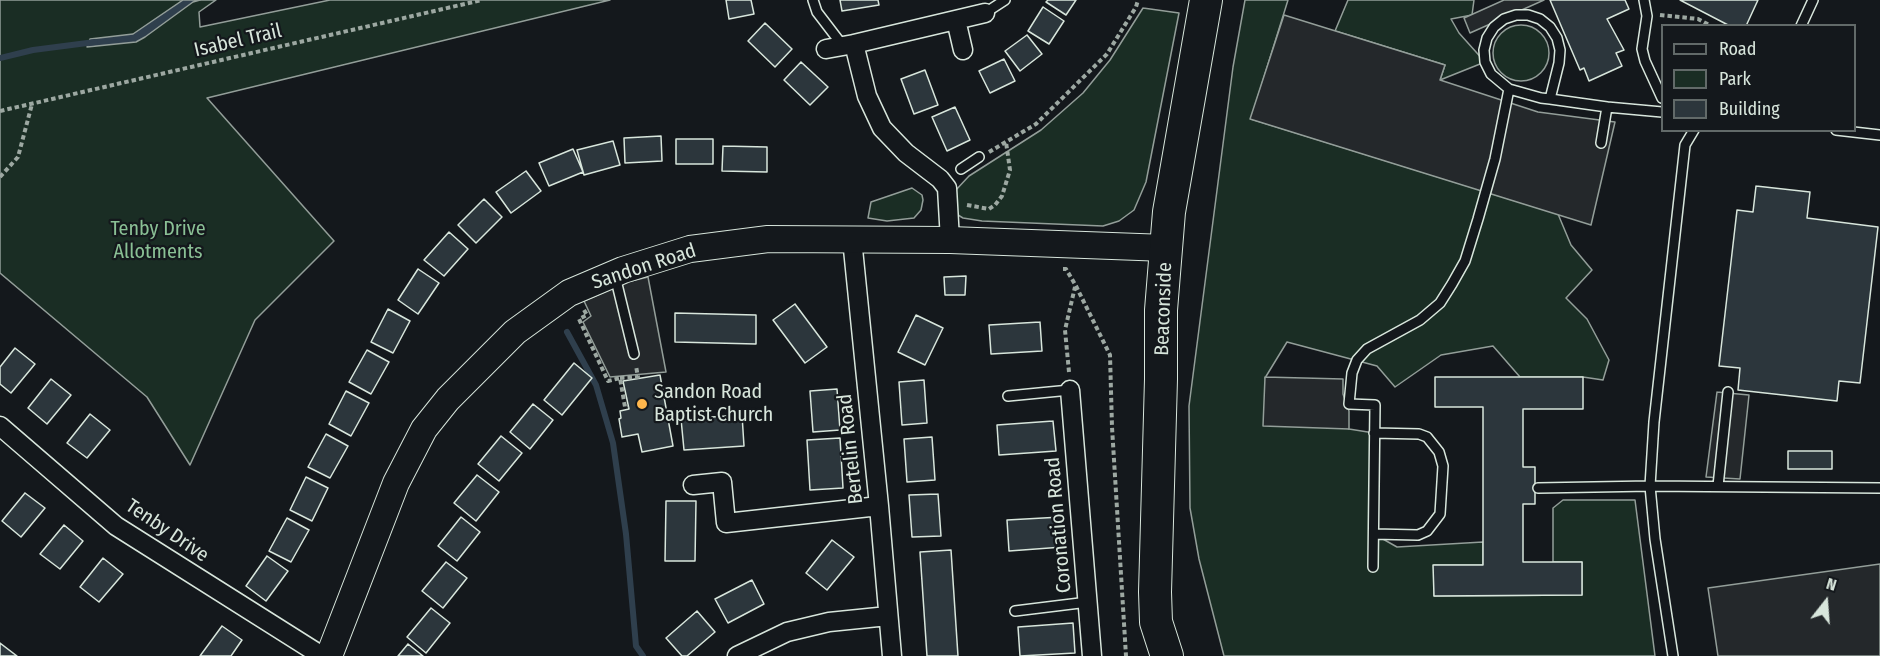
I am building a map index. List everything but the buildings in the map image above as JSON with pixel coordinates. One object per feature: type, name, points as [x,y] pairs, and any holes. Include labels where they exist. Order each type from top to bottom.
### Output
[{"type":"highway","name":"Beaconside","points":[[1154,652],[1143,652],[1156,622],[1161,310],[1175,172],[1206,0]]},
{"type":"main road","name":"Sandon Road","points":[[329,656],[396,483],[424,429],[448,399],[515,332],[572,292],[615,274],[690,249],[768,239],[950,240],[1166,248]]},
{"type":"street","points":[[950,240],[947,188],[940,179],[906,153],[882,128],[841,46],[985,13]]},
{"type":"street","points":[[956,20],[963,50]]},
{"type":"street","name":"Bertelin Road","points":[[852,239],[892,656]]},
{"type":"street","name":"Coronation Road","points":[[1070,390],[1092,656]]},
{"type":"street","name":"Tenby Drive","points":[[0,426],[116,526],[322,656]]},
{"type":"street","points":[[693,485],[722,482],[726,523],[879,506]]},
{"type":"street","points":[[737,656],[787,632],[829,622],[888,616]]},
{"type":"lane","points":[[813,0],[817,12],[841,46]]},
{"type":"lane","points":[[985,13],[1005,0]]},
{"type":"lane","points":[[1644,0],[1647,16],[1642,49],[1661,96]]},
{"type":"lane","points":[[1802,24],[1813,0]]},
{"type":"lane","points":[[1550,99],[1559,63],[1560,50],[1557,38],[1550,27],[1540,19],[1528,15],[1516,15],[1504,19],[1494,27],[1487,38],[1484,50],[1485,62],[1491,74],[1509,89],[1550,99],[1661,112]]},
{"type":"lane","points":[[1373,567],[1375,405],[1349,404],[1352,373],[1357,360],[1367,349],[1426,314],[1440,303],[1465,261],[1493,167],[1509,89]]},
{"type":"lane","points":[[1601,143],[1606,107]]},
{"type":"lane","points":[[1673,656],[1655,539],[1650,486],[1654,422],[1685,145],[1693,132]]},
{"type":"lane","points":[[1854,132],[1880,135]]},
{"type":"lane","points":[[961,169],[979,157]]},
{"type":"lane","points":[[615,274],[634,354]]},
{"type":"lane","points":[[1008,396],[1070,390]]},
{"type":"lane","points":[[1718,486],[1728,392]]},
{"type":"lane","points":[[1374,433],[1419,434],[1426,437],[1439,452],[1443,466],[1440,514],[1427,531],[1418,536],[1374,534]]},
{"type":"lane","points":[[1538,488],[1650,486],[1880,488]]},
{"type":"lane","points":[[1015,612],[1088,602]]},
{"type":"path","name":"Isabel Trail","points":[[0,111],[482,0]]},
{"type":"path","points":[[979,157],[1036,124],[1107,54],[1138,0]]},
{"type":"path","points":[[1647,16],[1667,14],[1698,19],[1707,24]]},
{"type":"path","points":[[0,177],[18,157],[32,104]]},
{"type":"path","points":[[949,201],[989,209],[995,205],[1002,196],[1010,170],[1006,142]]},
{"type":"path","points":[[1070,390],[1065,330],[1076,286]]},
{"type":"path","points":[[572,292],[587,315],[579,319],[608,381],[620,378],[626,408]]},
{"type":"path","points":[[1126,656],[1154,652]]},
{"type":"green space","name":"Tenby Drive Allotments","points":[[0,0],[216,0],[199,12],[200,27],[330,0],[610,0],[207,98],[334,241],[255,320],[190,465],[147,397],[0,273]]},
{"type":"green space","points":[[1245,0],[1288,0],[1251,119],[1558,214],[1571,245],[1592,270],[1566,298],[1587,319],[1609,360],[1603,380],[1583,377],[1520,377],[1493,346],[1441,355],[1395,387],[1377,366],[1287,342],[1265,378],[1349,429],[1374,433],[1374,534],[1397,547],[1483,542],[1483,565],[1434,565],[1434,596],[1582,595],[1582,562],[1553,562],[1553,508],[1563,500],[1635,500],[1655,656],[1224,656],[1199,559],[1190,508],[1189,406],[1233,67]]},
{"type":"green space","points":[[1348,0],[1474,0],[1472,15],[1451,19],[1459,33],[1485,62],[1440,80],[1445,65],[1335,31]]},
{"type":"green space","points":[[1143,8],[1179,13],[1146,182],[1134,210],[1119,221],[1103,226],[982,221],[958,215],[955,191],[969,176],[1041,130],[1083,93],[1110,60]]},
{"type":"green space","points":[[1515,25],[1527,25],[1537,29],[1545,37],[1549,53],[1545,69],[1537,77],[1527,81],[1515,81],[1505,77],[1497,69],[1493,59],[1493,47],[1497,37],[1505,29]]},
{"type":"green space","points":[[912,188],[922,195],[923,200],[921,210],[914,218],[887,221],[868,218],[871,202]]},
{"type":"shaded area","points":[[1504,0],[1544,0],[1470,33],[1464,18]]},
{"type":"shaded area","points":[[1284,15],[1445,65],[1440,80],[1538,112],[1615,122],[1591,225],[1250,119]]},
{"type":"shaded area","points":[[648,277],[666,372],[610,377],[583,322],[591,316],[584,301],[627,282]]},
{"type":"shaded area","points":[[1265,377],[1343,379],[1343,394],[1349,411],[1349,429],[1263,426]]},
{"type":"shaded area","points":[[1717,392],[1749,395],[1740,479],[1706,477]]},
{"type":"shaded area","points":[[1880,564],[1880,656],[1718,656],[1708,588]]},
{"type":"water","points":[[183,0],[200,0],[193,2],[136,42],[87,47],[90,39],[133,34]]},
{"type":"waterway","points":[[0,58],[33,50],[95,42]]},
{"type":"waterway","points":[[567,332],[596,385],[613,443],[626,534],[636,646],[643,656]]},
{"type":"place","name":"Sandon Road Baptist Church","points":[[642,404]]}]
